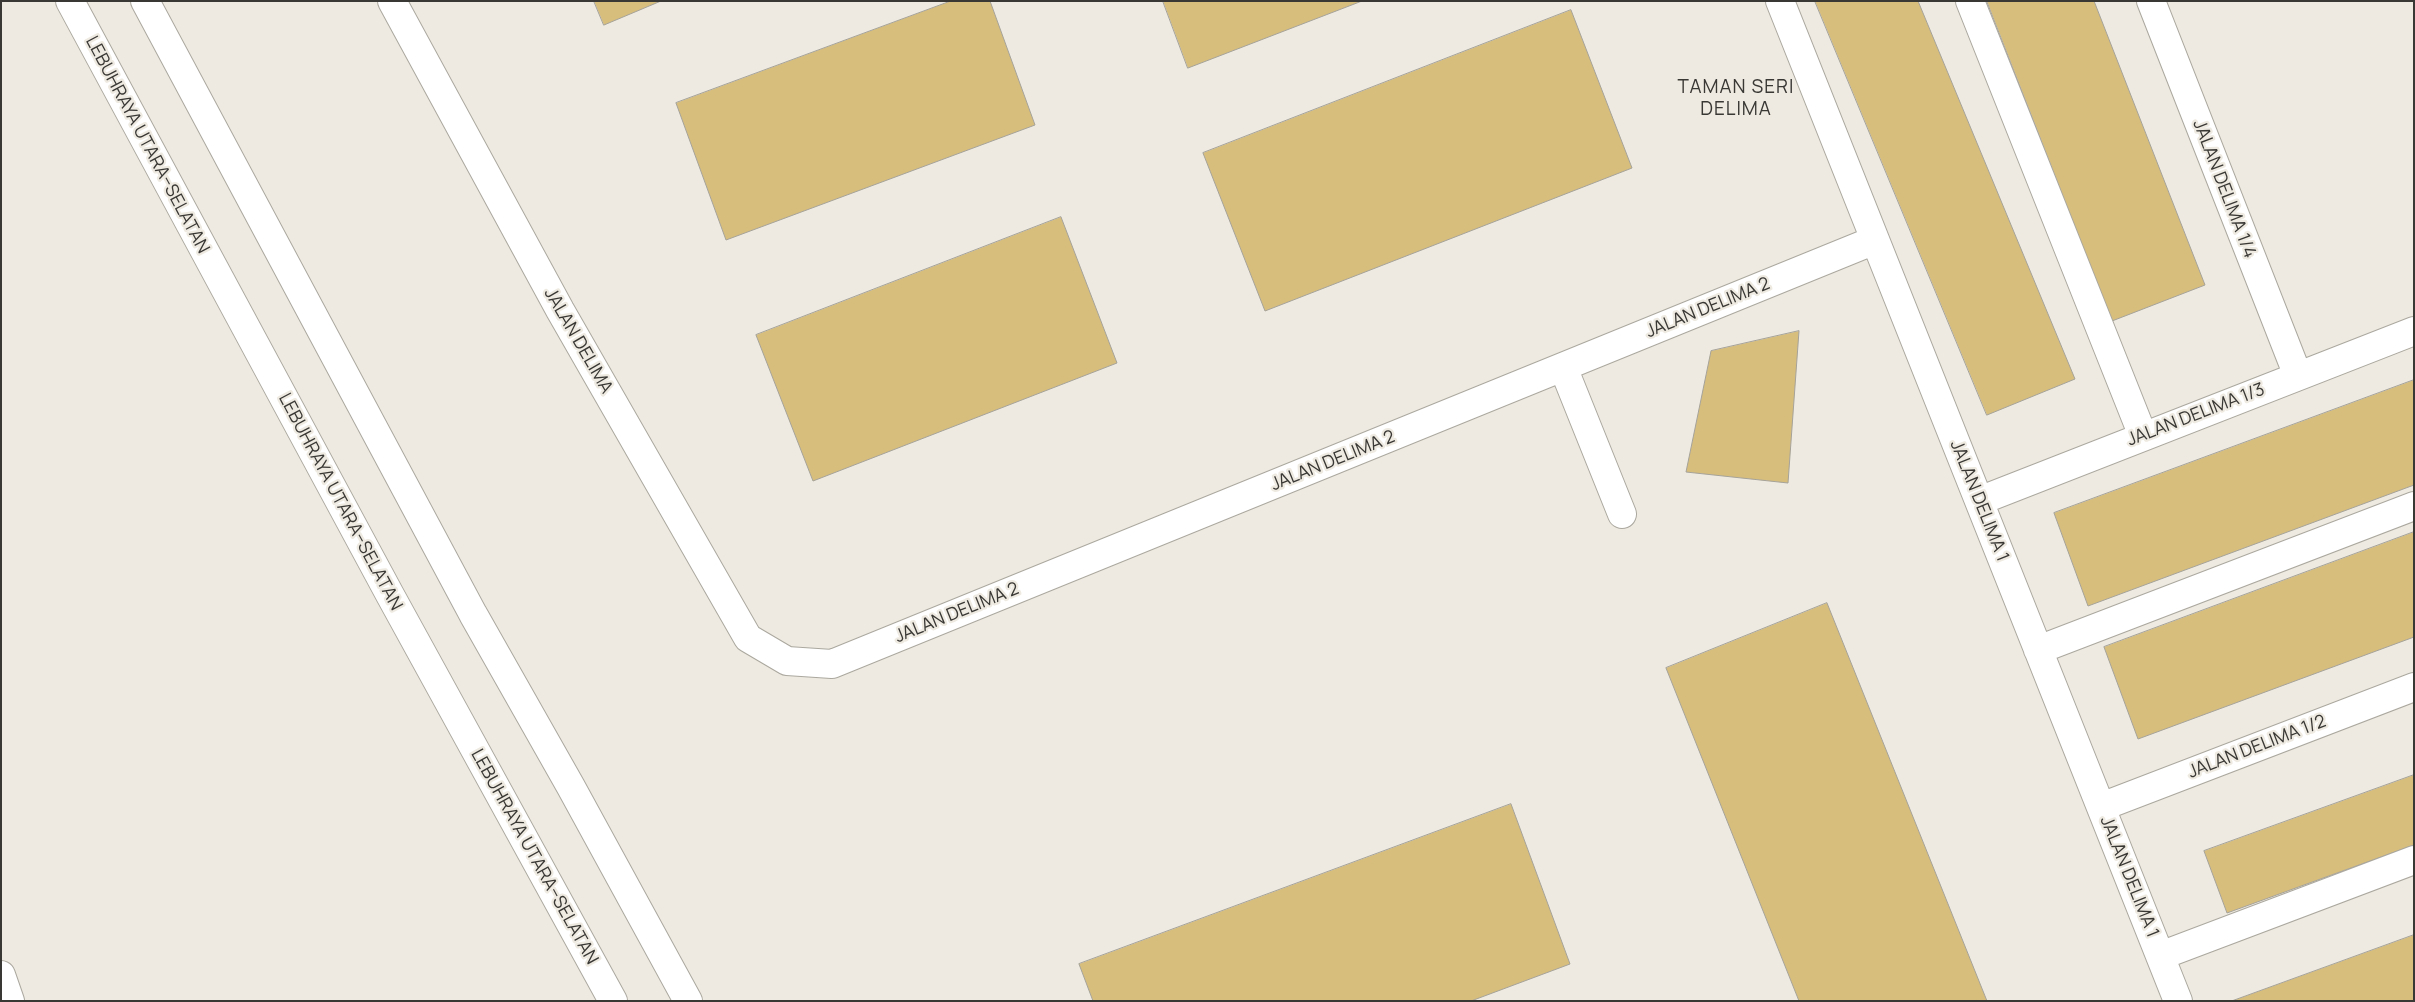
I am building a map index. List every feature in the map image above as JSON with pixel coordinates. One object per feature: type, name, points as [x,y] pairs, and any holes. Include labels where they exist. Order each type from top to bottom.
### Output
[{"type":"main road","name":"LEBUHRAYA UTARA–SELATAN","points":[[70,1],[366,551],[613,1001]]},
{"type":"main road","points":[[145,1],[473,614],[576,796],[688,1001]]},
{"type":"main road","name":"JALAN DELIMA","points":[[392,1],[560,310],[748,638],[787,661]]},
{"type":"main road","name":"JALAN DELIMA 1","points":[[1780,1],[2178,1001]]},
{"type":"main road","points":[[1970,1],[2143,436]]},
{"type":"main road","name":"JALAN DELIMA 1/4","points":[[2151,1],[2298,376]]},
{"type":"main road","name":"JALAN DELIMA 2","points":[[787,661],[832,664],[1875,240]]},
{"type":"main road","name":"JALAN DELIMA 1/3","points":[[1979,500],[2414,331]]},
{"type":"main road","points":[[1563,367],[1622,514]]},
{"type":"main road","points":[[2038,650],[2414,506]]},
{"type":"main road","name":"JALAN DELIMA 1/2","points":[[2100,807],[2414,687]]},
{"type":"main road","points":[[2160,956],[2414,860]]},
{"type":"main road","points":[[1,975],[10,1001]]},
{"type":"building","points":[[594,1],[661,1],[604,25]]},
{"type":"building","points":[[951,1],[990,1],[1035,125],[726,240],[676,103]]},
{"type":"building","points":[[1163,1],[1362,1],[1188,68]]},
{"type":"building","points":[[1815,1],[1918,1],[2075,379],[1987,415]]},
{"type":"building","points":[[1987,1],[2094,1],[2205,285],[2112,321]]},
{"type":"building","points":[[1571,10],[1632,168],[1265,311],[1203,153]]},
{"type":"building","points":[[1061,217],[1117,363],[813,481],[756,335]]},
{"type":"building","points":[[1799,331],[1788,483],[1686,472],[1711,351]]},
{"type":"building","points":[[2414,380],[2414,485],[2088,606],[2054,513]]},
{"type":"building","points":[[2414,532],[2414,637],[2138,739],[2104,647]]},
{"type":"building","points":[[1827,603],[1987,1001],[1799,1001],[1666,668]]},
{"type":"building","points":[[2414,775],[2414,845],[2227,913],[2204,851]]},
{"type":"building","points":[[1511,804],[1570,964],[1471,1001],[1093,1001],[1079,964]]},
{"type":"building","points":[[2414,935],[2414,1001],[2232,1001]]},
{"type":"district","name":"TAMAN SERI DELIMA","points":[[1736,99]]}]
